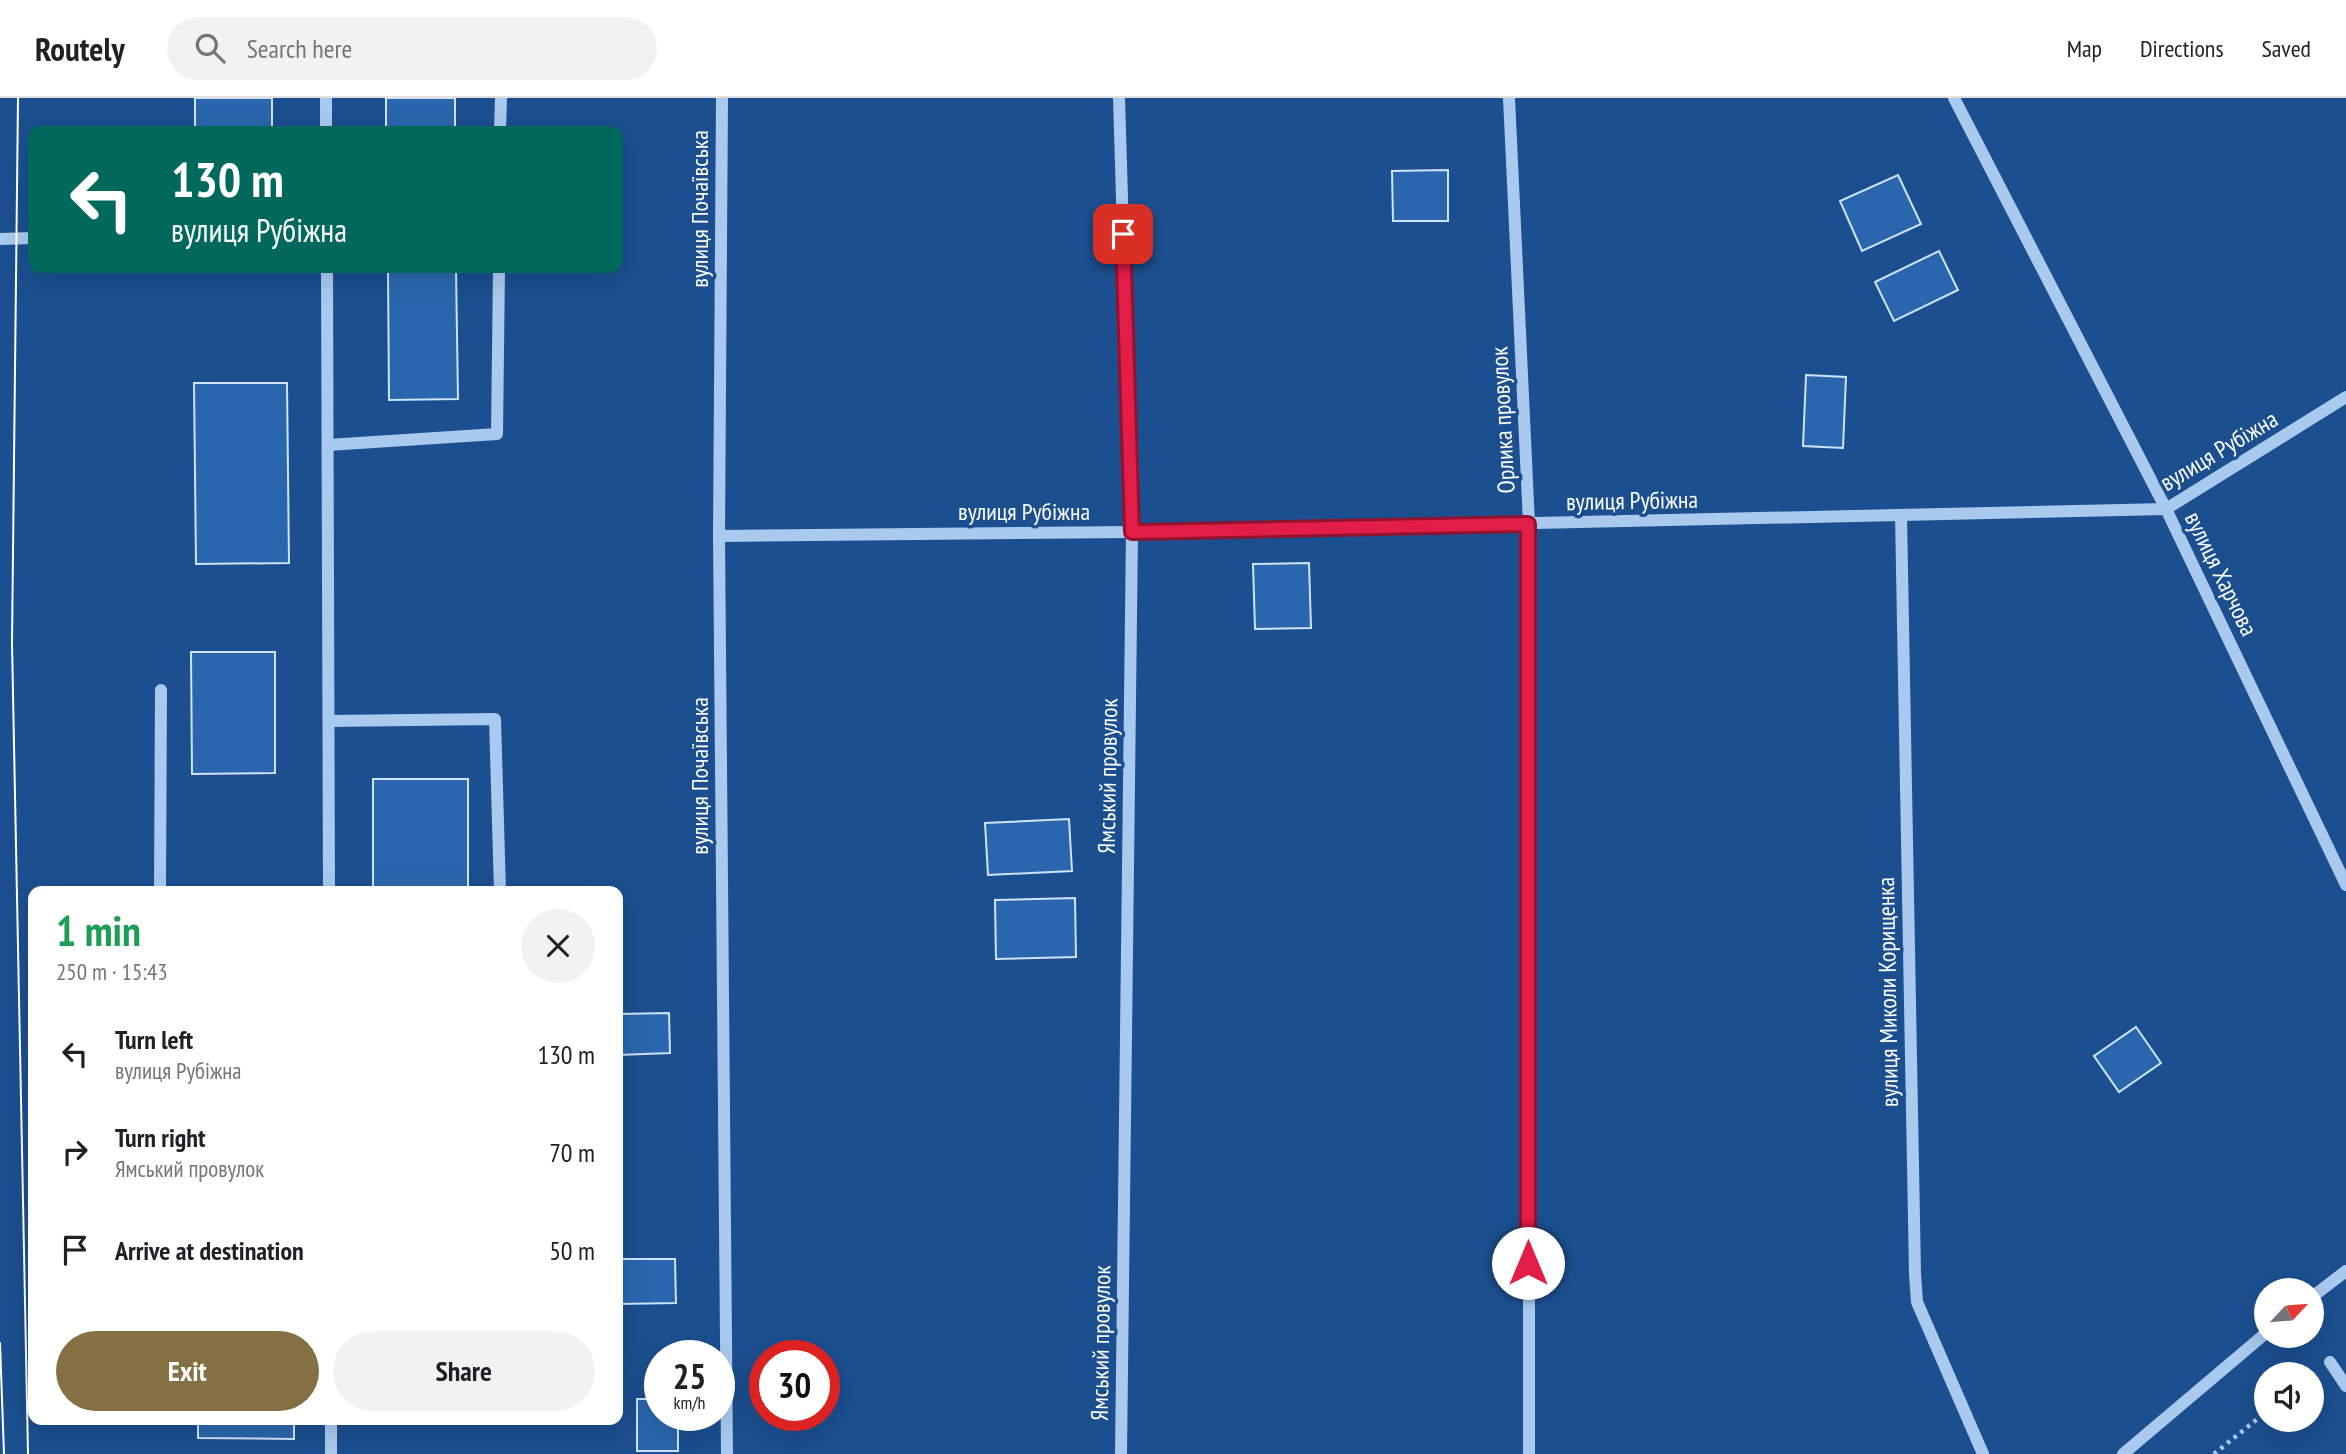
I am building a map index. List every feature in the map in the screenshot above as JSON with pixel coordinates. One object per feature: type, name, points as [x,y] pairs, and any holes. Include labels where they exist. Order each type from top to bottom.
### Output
[{"type":"street","points":[[326,98],[326,126]]},
{"type":"street","points":[[500,126],[501,98]]},
{"type":"street","name":"вулиця Почаївська","points":[[722,98],[719,536],[727,1454]]},
{"type":"street","name":"Ямський провулок","points":[[1119,98],[1132,532],[1121,1454]]},
{"type":"street","name":"Орлика провулок","points":[[1509,98],[1528,524],[1528,1454]]},
{"type":"street","name":"вулиця Харчова","points":[[1954,98],[2166,509],[2346,885]]},
{"type":"street","points":[[0,239],[28,238]]},
{"type":"street","points":[[327,273],[329,886]]},
{"type":"street","points":[[328,445],[497,434],[499,273]]},
{"type":"street","name":"вулиця Рубіжна","points":[[719,536],[1132,532],[2166,509],[2346,397]]},
{"type":"street","name":"вулиця Миколи Корищенка","points":[[1900,516],[1917,1302],[1983,1454]]},
{"type":"street","points":[[160,886],[161,690]]},
{"type":"street","points":[[329,721],[495,719],[500,886]]},
{"type":"street","points":[[2324,1287],[2346,1270]]},
{"type":"street","points":[[2123,1454],[2254,1343]]},
{"type":"street","points":[[2330,1362],[2346,1386]]},
{"type":"street","points":[[331,1425],[331,1454]]},
{"type":"path","points":[[2214,1454],[2254,1422]]},
{"type":"building","points":[[195,98],[272,98],[272,126],[195,126]]},
{"type":"building","points":[[386,98],[455,98],[455,126],[386,126]]},
{"type":"building","points":[[1448,170],[1448,221],[1393,221],[1392,171]]},
{"type":"building","points":[[1898,175],[1921,224],[1862,251],[1840,201]]},
{"type":"building","points":[[1939,251],[1958,290],[1894,321],[1875,282]]},
{"type":"building","points":[[388,273],[456,273],[458,399],[389,400]]},
{"type":"building","points":[[1806,375],[1846,377],[1843,448],[1803,446]]},
{"type":"building","points":[[194,383],[287,383],[289,563],[196,564]]},
{"type":"building","points":[[1309,563],[1311,628],[1255,629],[1253,564]]},
{"type":"building","points":[[191,652],[275,652],[275,773],[192,774]]},
{"type":"building","points":[[373,779],[468,779],[468,886],[373,886]]},
{"type":"building","points":[[1069,819],[1072,871],[988,875],[985,823]]},
{"type":"building","points":[[1075,898],[1076,957],[996,959],[995,900]]},
{"type":"building","points":[[669,1013],[670,1053],[623,1055],[623,1014]]},
{"type":"building","points":[[2136,1027],[2161,1063],[2119,1092],[2094,1056]]},
{"type":"building","points":[[623,1259],[675,1259],[676,1303],[623,1304]]},
{"type":"building","points":[[637,1399],[644,1399],[644,1431],[678,1431],[678,1451],[637,1451]]},
{"type":"building","points":[[198,1425],[294,1425],[294,1439],[198,1438]]},
{"type":"tram line","points":[[18,98],[12,643],[28,1454]]},
{"type":"tram line","points":[[0,1343],[4,1454]]},
{"type":"route","points":[[1123,234],[1132,532],[1528,524],[1528,1263]]}]
